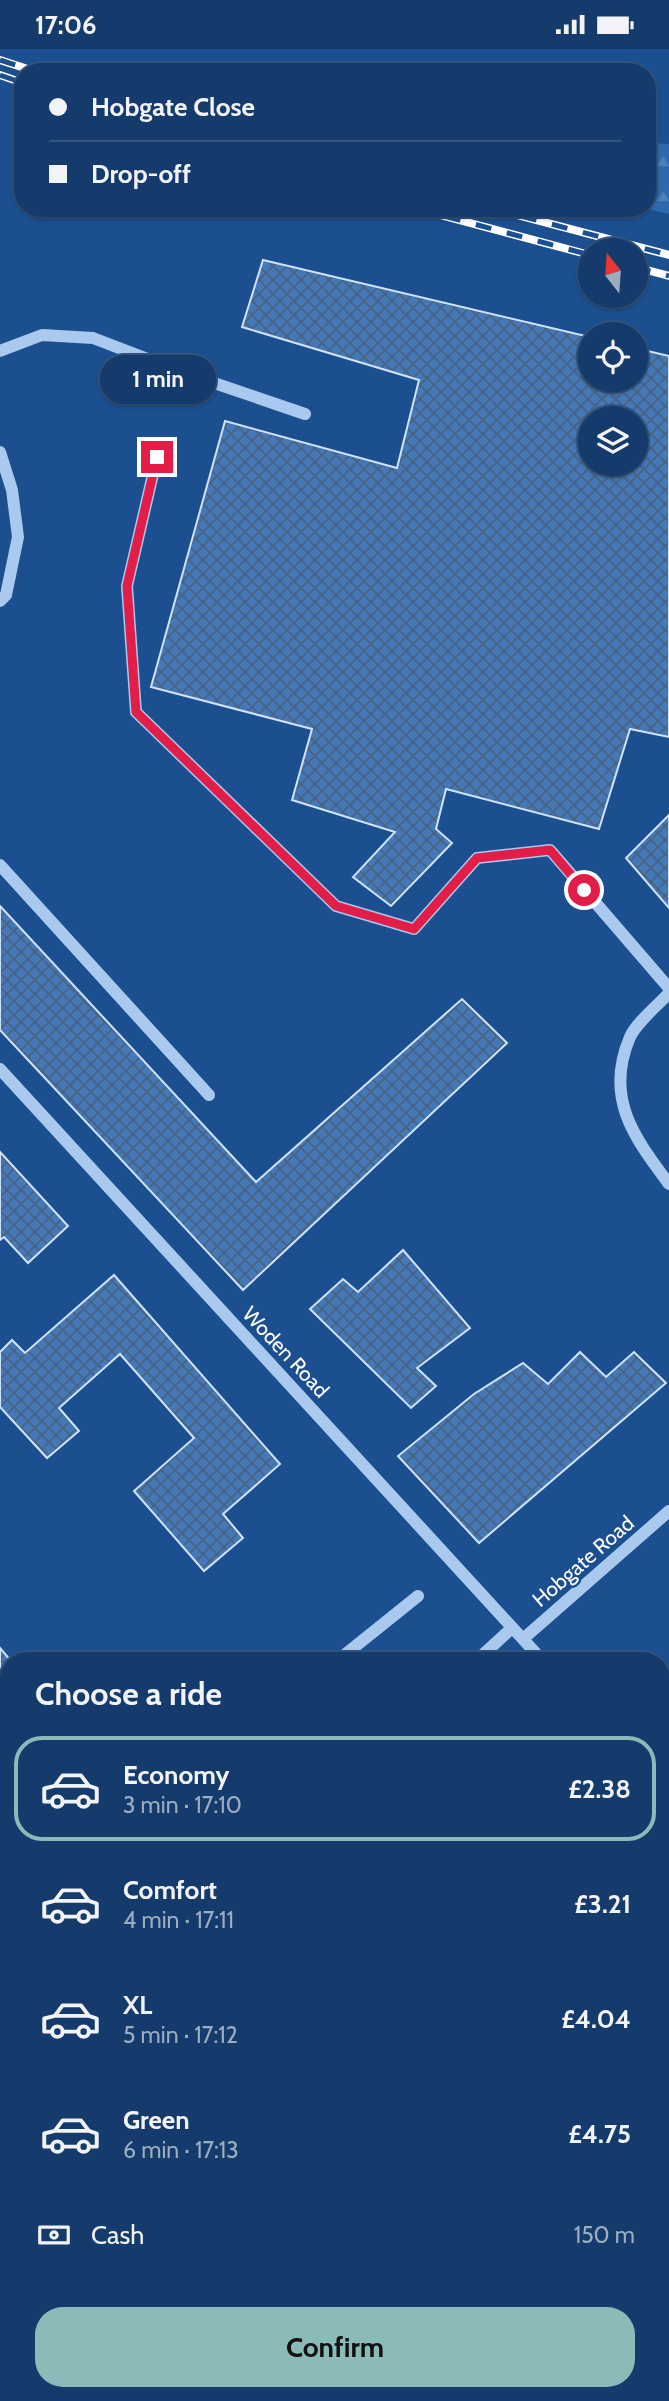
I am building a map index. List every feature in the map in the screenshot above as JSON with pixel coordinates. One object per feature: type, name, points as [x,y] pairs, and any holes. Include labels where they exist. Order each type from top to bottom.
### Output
[{"type":"street","points":[[0,351],[42,335],[93,338],[305,414]]},
{"type":"street","points":[[0,452],[12,490],[18,537],[6,596],[0,601]]},
{"type":"street","points":[[157,457],[127,586],[136,712],[336,906],[414,929],[477,858],[550,850],[669,991],[630,1035],[622,1067],[621,1106],[638,1143],[669,1184]]},
{"type":"street","points":[[0,865],[209,1095]]},
{"type":"street","name":"Woden Road","points":[[0,1069],[535,1652]]},
{"type":"street","name":"Hobgate Road","points":[[523,1639],[669,1511]]},
{"type":"street","points":[[348,1652],[418,1596]]},
{"type":"street","points":[[486,1652],[512,1627]]},
{"type":"green space","points":[[656,143],[669,144],[669,214],[656,211]]},
{"type":"building","points":[[263,260],[578,334],[578,392],[648,392],[648,351],[669,356],[669,737],[630,729],[599,829],[446,789],[436,829],[452,843],[391,906],[353,877],[395,832],[292,800],[312,729],[151,687],[225,421],[397,468],[419,380],[242,327]]},
{"type":"building","points":[[669,815],[669,908],[626,858]]},
{"type":"building","points":[[0,906],[256,1182],[462,999],[507,1043],[243,1290],[0,1030]]},
{"type":"building","points":[[0,1152],[68,1226],[28,1263],[4,1237],[0,1240]]},
{"type":"building","points":[[403,1250],[470,1328],[417,1368],[436,1386],[411,1408],[310,1309],[343,1279],[358,1292]]},
{"type":"building","points":[[114,1275],[280,1464],[223,1514],[243,1538],[204,1571],[134,1491],[194,1438],[120,1354],[59,1408],[79,1431],[47,1458],[0,1407],[0,1352],[12,1340],[25,1353]]},
{"type":"building","points":[[580,1352],[606,1377],[634,1352],[666,1383],[479,1543],[398,1456],[474,1394],[523,1363],[548,1384]]},
{"type":"railway","points":[[0,60],[14,65]]},
{"type":"railway","points":[[0,75],[14,80]]},
{"type":"railway","points":[[448,217],[578,252]]},
{"type":"railway","points":[[524,217],[669,255]]},
{"type":"railway","points":[[648,270],[669,276]]},
{"type":"route","points":[[157,457],[127,586],[136,712],[336,906],[414,929],[477,858],[550,850],[584,890]]}]
